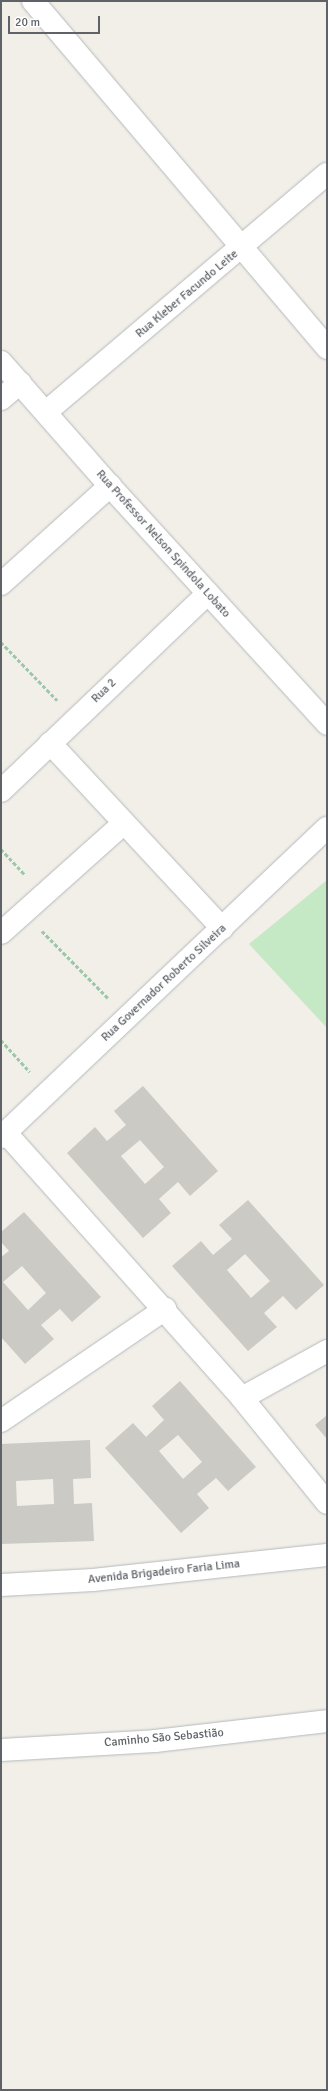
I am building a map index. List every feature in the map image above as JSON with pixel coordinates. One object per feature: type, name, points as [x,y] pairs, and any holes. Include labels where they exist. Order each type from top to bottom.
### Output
[{"type":"street","points":[[33,1],[327,348]]},
{"type":"street","name":"Rua Kleber Facundo Leite","points":[[46,412],[242,248],[327,174]]},
{"type":"street","name":"Rua Professor Nelson Spindola Lobato","points":[[1,362],[110,486],[327,724]]},
{"type":"street","points":[[1,399],[20,383]]},
{"type":"street","points":[[1,584],[110,486]]},
{"type":"street","name":"Rua 2","points":[[1,791],[208,593]]},
{"type":"street","points":[[50,743],[222,928]]},
{"type":"street","points":[[1,933],[124,823]]},
{"type":"street","name":"Rua Governador Roberto Silveira","points":[[3,1135],[327,828]]},
{"type":"street","points":[[3,1135],[165,1309],[242,1398],[327,1504]]},
{"type":"street","points":[[1,1421],[165,1309]]},
{"type":"street","points":[[242,1398],[327,1351]]},
{"type":"street","name":"Avenida Brigadeiro Faria Lima","points":[[1,1585],[93,1580],[327,1555]]},
{"type":"street","name":"Caminho São Sebastião","points":[[1,1750],[155,1741],[327,1721]]},
{"type":"path","points":[[1,642],[75,719]]},
{"type":"path","points":[[1,849],[43,895]]},
{"type":"path","points":[[24,912],[127,1018]]},
{"type":"path","points":[[1,1040],[48,1092]]},
{"type":"green space","points":[[327,880],[327,1028],[249,944]]},
{"type":"building","points":[[143,1086],[218,1171],[190,1196],[178,1182],[159,1199],[171,1213],[143,1238],[67,1153],[95,1127],[107,1141],[126,1125],[114,1111]],"holes":[[[140,1140],[164,1167],[145,1184],[121,1156]]]},
{"type":"building","points":[[248,1200],[324,1285],[296,1310],[283,1296],[264,1313],[277,1327],[248,1351],[172,1266],[201,1241],[213,1255],[232,1239],[219,1225]],"holes":[[[245,1254],[270,1281],[251,1298],[227,1270]]]},
{"type":"building","points":[[24,1212],[101,1297],[72,1322],[60,1309],[41,1325],[54,1339],[25,1364],[1,1337],[1,1257],[9,1251],[1,1242],[1,1232]],"holes":[[[22,1266],[46,1293],[28,1310],[3,1282]]]},
{"type":"building","points":[[180,1381],[256,1467],[228,1491],[216,1478],[197,1494],[209,1508],[181,1533],[105,1448],[133,1423],[146,1437],[164,1420],[152,1406]],"holes":[[[178,1435],[202,1462],[183,1479],[159,1451]]]},
{"type":"building","points":[[327,1415],[327,1439],[315,1425]]},
{"type":"building","points":[[90,1440],[91,1478],[73,1479],[74,1504],[92,1503],[94,1541],[1,1544],[1,1444]],"holes":[[[53,1479],[54,1504],[17,1506],[16,1481]]]}]
